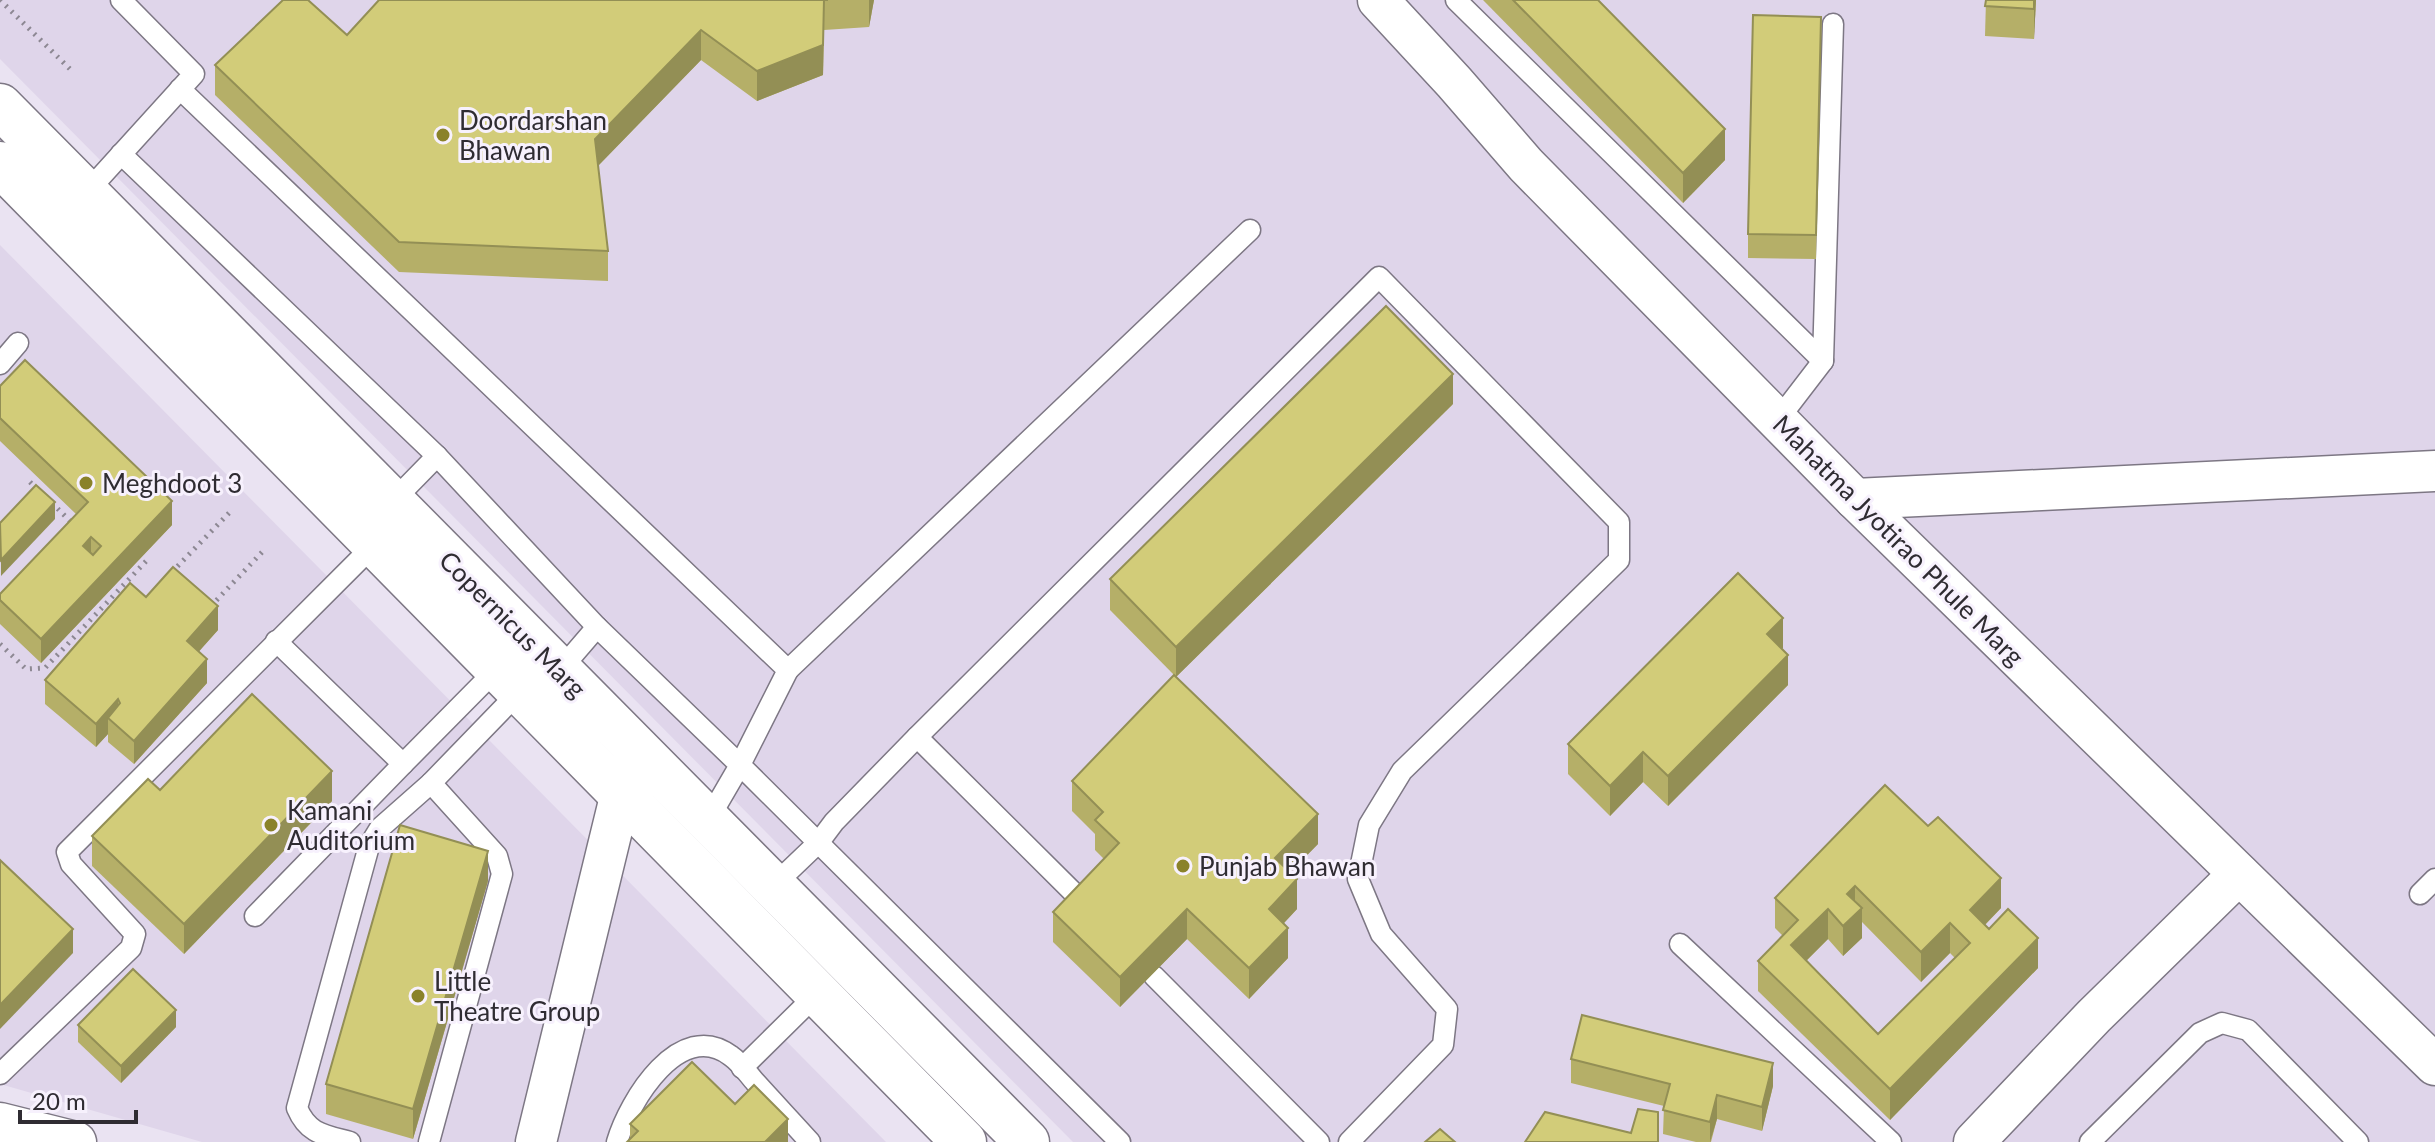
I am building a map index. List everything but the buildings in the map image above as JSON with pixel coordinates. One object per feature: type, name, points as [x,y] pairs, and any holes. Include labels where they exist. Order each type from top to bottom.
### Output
[{"type":"street","name":"Mahatma Jyotirao Phule Marg","points":[[1378,0],[1526,165],[1777,421],[2435,1065]]},
{"type":"street","name":"Copernicus Marg","points":[[0,106],[1027,1142]]},
{"type":"street","name":"Copernicus Marg","points":[[0,164],[964,1142]]},
{"type":"street","points":[[1855,499],[2435,471]]},
{"type":"street","points":[[536,1142],[621,793],[637,748]]},
{"type":"street","points":[[1974,1142],[2094,1016],[2239,874]]},
{"type":"street","points":[[0,1123],[76,1142]]},
{"type":"lane","points":[[86,193],[194,74],[121,0]]},
{"type":"lane","points":[[1456,0],[1823,361]]},
{"type":"lane","points":[[1777,421],[1823,361],[1833,24]]},
{"type":"lane","points":[[180,89],[788,670]]},
{"type":"lane","points":[[121,154],[437,456],[597,627],[819,842],[1120,1142]]},
{"type":"lane","points":[[708,820],[788,670],[1250,230]]},
{"type":"lane","points":[[773,886],[819,842],[834,822],[917,737],[1379,277],[1619,522],[1619,560],[1402,771],[1369,825],[1358,879],[1381,934],[1447,1009],[1443,1045],[1349,1142]]},
{"type":"lane","points":[[0,364],[18,343]]},
{"type":"lane","points":[[392,502],[437,456]]},
{"type":"lane","points":[[0,1074],[131,948],[135,934],[71,864],[67,852],[375,544]]},
{"type":"lane","points":[[560,670],[597,627]]},
{"type":"lane","points":[[276,641],[403,764]]},
{"type":"lane","points":[[255,916],[403,764],[509,680]]},
{"type":"lane","points":[[350,1142],[320,1134],[303,1124],[297,1108],[369,846],[380,828],[431,783],[509,680]]},
{"type":"lane","points":[[917,737],[1081,900]]},
{"type":"lane","points":[[429,1142],[502,874],[497,856],[431,783]]},
{"type":"lane","points":[[2420,894],[2435,879]]},
{"type":"lane","points":[[1680,944],[1891,1142]]},
{"type":"lane","points":[[1154,976],[1319,1142]]},
{"type":"lane","points":[[742,1068],[818,993]]},
{"type":"lane","points":[[2090,1142],[2200,1033],[2222,1023],[2248,1030],[2358,1142]]},
{"type":"lane","points":[[617,1142],[639,1092],[665,1063],[683,1050],[708,1047],[730,1055],[810,1142]]},
{"type":"path","points":[[0,0],[73,72]]},
{"type":"path","points":[[30,482],[40,492]]},
{"type":"path","points":[[50,502],[71,522],[62,531]]},
{"type":"path","points":[[170,575],[230,512]]},
{"type":"path","points":[[201,616],[266,548]]},
{"type":"path","points":[[0,644],[26,669],[45,668],[150,557]]},
{"type":"shaded area","points":[[0,0],[2435,0],[2435,1142],[1073,1142],[0,59]]},
{"type":"shaded area","points":[[0,245],[886,1142],[202,1142],[0,1084]]},
{"type":"place","name":"Doordarshan Bhawan","points":[[443,135]]},
{"type":"place","name":"Meghdoot 3","points":[[86,483]]},
{"type":"place","name":"Kamani Auditorium","points":[[271,825]]},
{"type":"place","name":"Punjab Bhawan","points":[[1183,866]]},
{"type":"place","name":"Little Theatre Group","points":[[418,996]]}]
